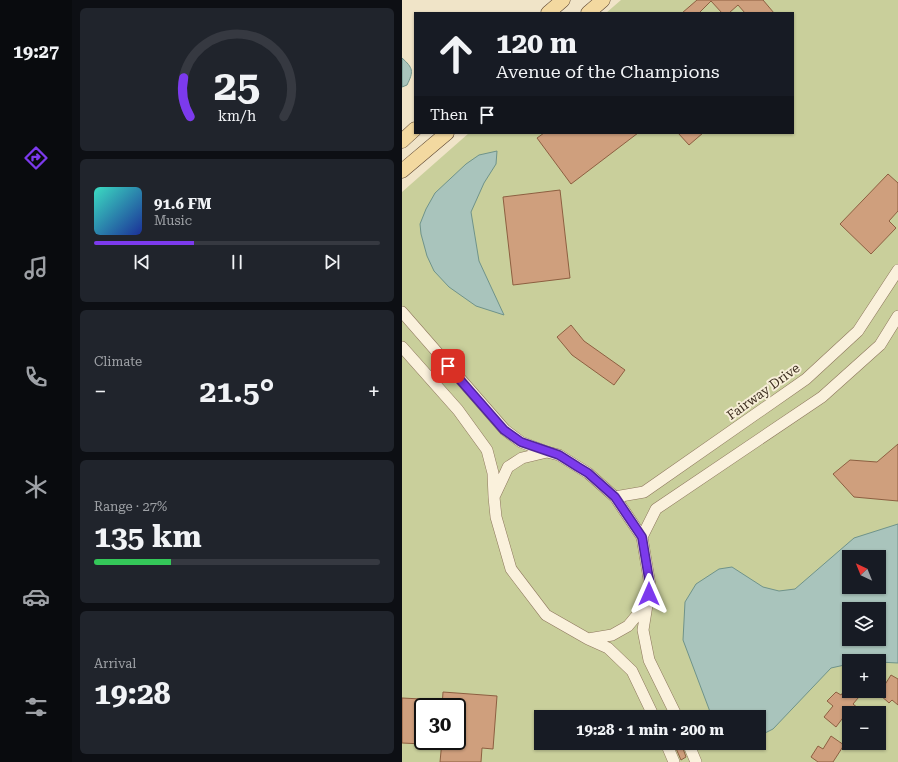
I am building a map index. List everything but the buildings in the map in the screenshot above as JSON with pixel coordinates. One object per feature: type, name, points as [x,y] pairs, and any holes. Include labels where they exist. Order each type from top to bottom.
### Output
[{"type":"main road","points":[[549,12],[563,0]]},
{"type":"main road","points":[[589,12],[603,0]]},
{"type":"main road","points":[[402,141],[414,130]]},
{"type":"main road","points":[[402,171],[446,134]]},
{"type":"street","name":"Fairway Drive","points":[[615,497],[644,492],[806,379],[858,331],[898,270]]},
{"type":"street","points":[[402,312],[504,430],[521,442],[559,455],[588,473],[615,497],[642,537],[650,585],[643,630],[649,660],[674,710]]},
{"type":"street","points":[[642,537],[656,509],[822,397],[880,345],[898,316]]},
{"type":"street","points":[[402,347],[458,410],[487,450],[493,473],[496,517],[511,569],[546,615],[588,639],[608,648],[632,671],[651,710]]},
{"type":"street","points":[[494,497],[508,467],[522,458],[547,452]]},
{"type":"street","points":[[588,639],[612,635],[628,626],[647,603]]},
{"type":"street","points":[[669,750],[674,762]]},
{"type":"street","points":[[691,750],[696,762]]},
{"type":"green space","points":[[621,0],[898,0],[898,762],[402,762],[402,192],[468,134],[794,134],[794,12],[607,12]]},
{"type":"water","points":[[402,58],[410,67],[411,76],[407,85],[402,87]]},
{"type":"water","points":[[497,151],[496,164],[484,183],[471,212],[479,261],[504,315],[476,306],[449,287],[434,271],[427,256],[420,224],[435,193],[466,164],[479,155]]},
{"type":"water","points":[[898,524],[898,663],[886,662],[886,654],[842,654],[842,666],[831,668],[773,729],[766,732],[766,710],[709,710],[683,640],[685,602],[696,584],[719,569],[732,567],[763,587],[779,591],[795,589],[854,538]]},
{"type":"route","points":[[448,366],[504,430],[521,442],[559,455],[588,473],[615,497],[642,537],[650,585],[649,594]]}]
